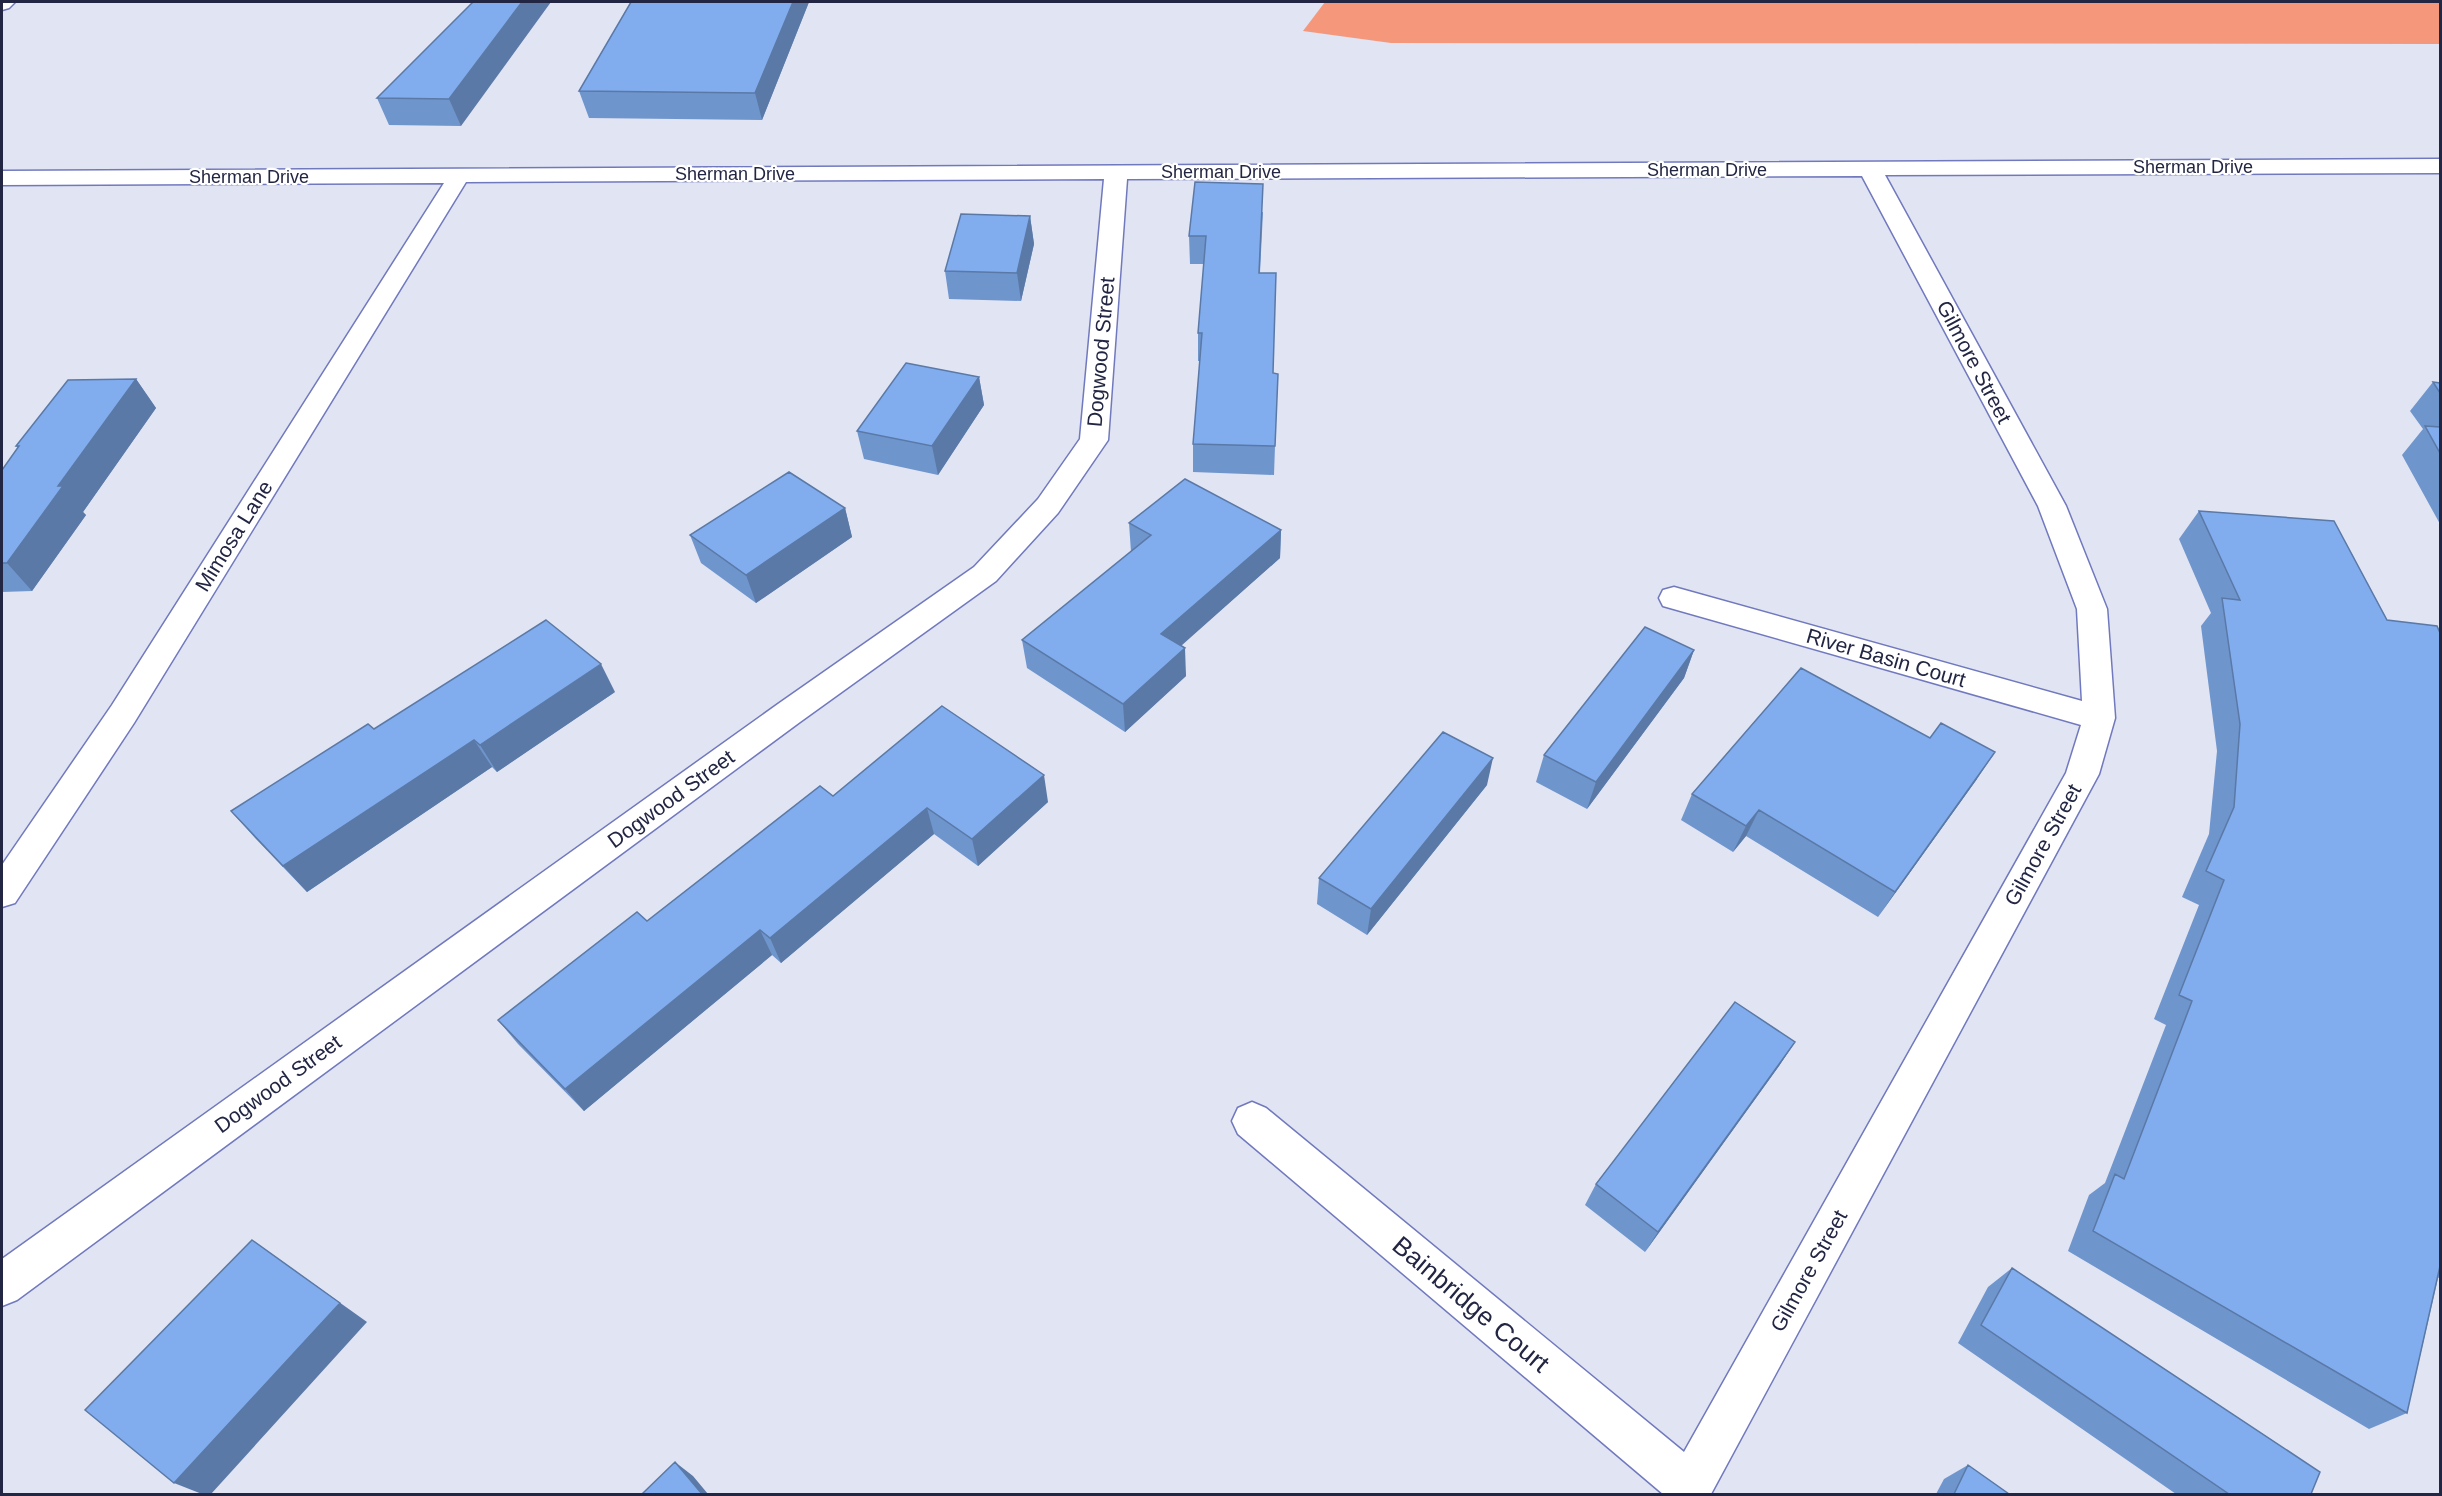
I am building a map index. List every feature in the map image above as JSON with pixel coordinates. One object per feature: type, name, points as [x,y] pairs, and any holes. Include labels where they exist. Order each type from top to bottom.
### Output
[{"type":"street","name":"Sherman Drive","points":[[2,178],[2440,166]]},
{"type":"street","name":"Gilmore Street","points":[[1688,1491],[2082,774],[2098,718],[2092,609],[2052,506],[1870,169]]},
{"type":"street","name":"Dogwood Street","points":[[2,1285],[780,720],[985,574],[1047,506],[1094,440],[1116,173]]},
{"type":"street","name":"Mimosa Lane","points":[[2,892],[123,714],[459,176]]},
{"type":"street","name":"River Basin Court","points":[[1674,598],[2098,718]]},
{"type":"street","name":"Bainbridge Court","points":[[1252,1121],[1688,1491]]},
{"type":"shaded area","points":[[1325,2],[2440,2],[2440,44],[1391,43],[1303,31]]},
{"type":"building","points":[[473,2],[522,2],[449,99],[377,98]]},
{"type":"building","points":[[631,2],[793,2],[755,93],[579,91]]},
{"type":"building","points":[[1195,182],[1263,184],[1259,273],[1276,273],[1273,373],[1278,374],[1275,446],[1193,444],[1202,333],[1198,333],[1206,236],[1189,236]]},
{"type":"building","points":[[961,214],[1030,216],[1017,273],[945,271]]},
{"type":"building","points":[[906,363],[979,377],[932,446],[857,431]]},
{"type":"building","points":[[136,379],[58,486],[63,486],[7,563],[2,563],[2,470],[19,446],[16,446],[68,380]]},
{"type":"building","points":[[2433,382],[2440,383],[2440,393]]},
{"type":"building","points":[[2425,426],[2440,427],[2440,453]]},
{"type":"building","points":[[789,472],[845,508],[746,575],[690,535]]},
{"type":"building","points":[[1185,479],[1281,530],[1161,634],[1185,648],[1123,704],[1022,640],[1151,535],[1129,523]]},
{"type":"building","points":[[2199,511],[2334,521],[2387,620],[2437,626],[2440,633],[2440,1266],[2407,1413],[2093,1231],[2115,1174],[2124,1179],[2192,1001],[2179,995],[2224,880],[2206,871],[2234,807],[2240,724],[2222,598],[2240,600]]},
{"type":"building","points":[[546,620],[601,664],[480,745],[474,740],[283,866],[231,811],[368,724],[374,729]]},
{"type":"building","points":[[1645,627],[1694,650],[1596,782],[1544,755]]},
{"type":"building","points":[[1801,668],[1930,738],[1941,723],[1995,752],[1895,892],[1759,810],[1746,826],[1692,794]]},
{"type":"building","points":[[942,706],[1044,775],[972,839],[927,808],[770,938],[760,930],[565,1089],[498,1020],[637,912],[647,921],[820,786],[833,796]]},
{"type":"building","points":[[1443,732],[1493,758],[1371,909],[1319,878]]},
{"type":"building","points":[[1735,1002],[1795,1042],[1658,1232],[1596,1184]]},
{"type":"building","points":[[252,1240],[340,1303],[174,1483],[85,1410]]},
{"type":"building","points":[[2012,1268],[2320,1472],[2311,1494],[2229,1494],[1981,1325]]},
{"type":"building","points":[[675,1462],[702,1494],[642,1494]]},
{"type":"building","points":[[1968,1465],[2009,1494],[1954,1494]]}]
